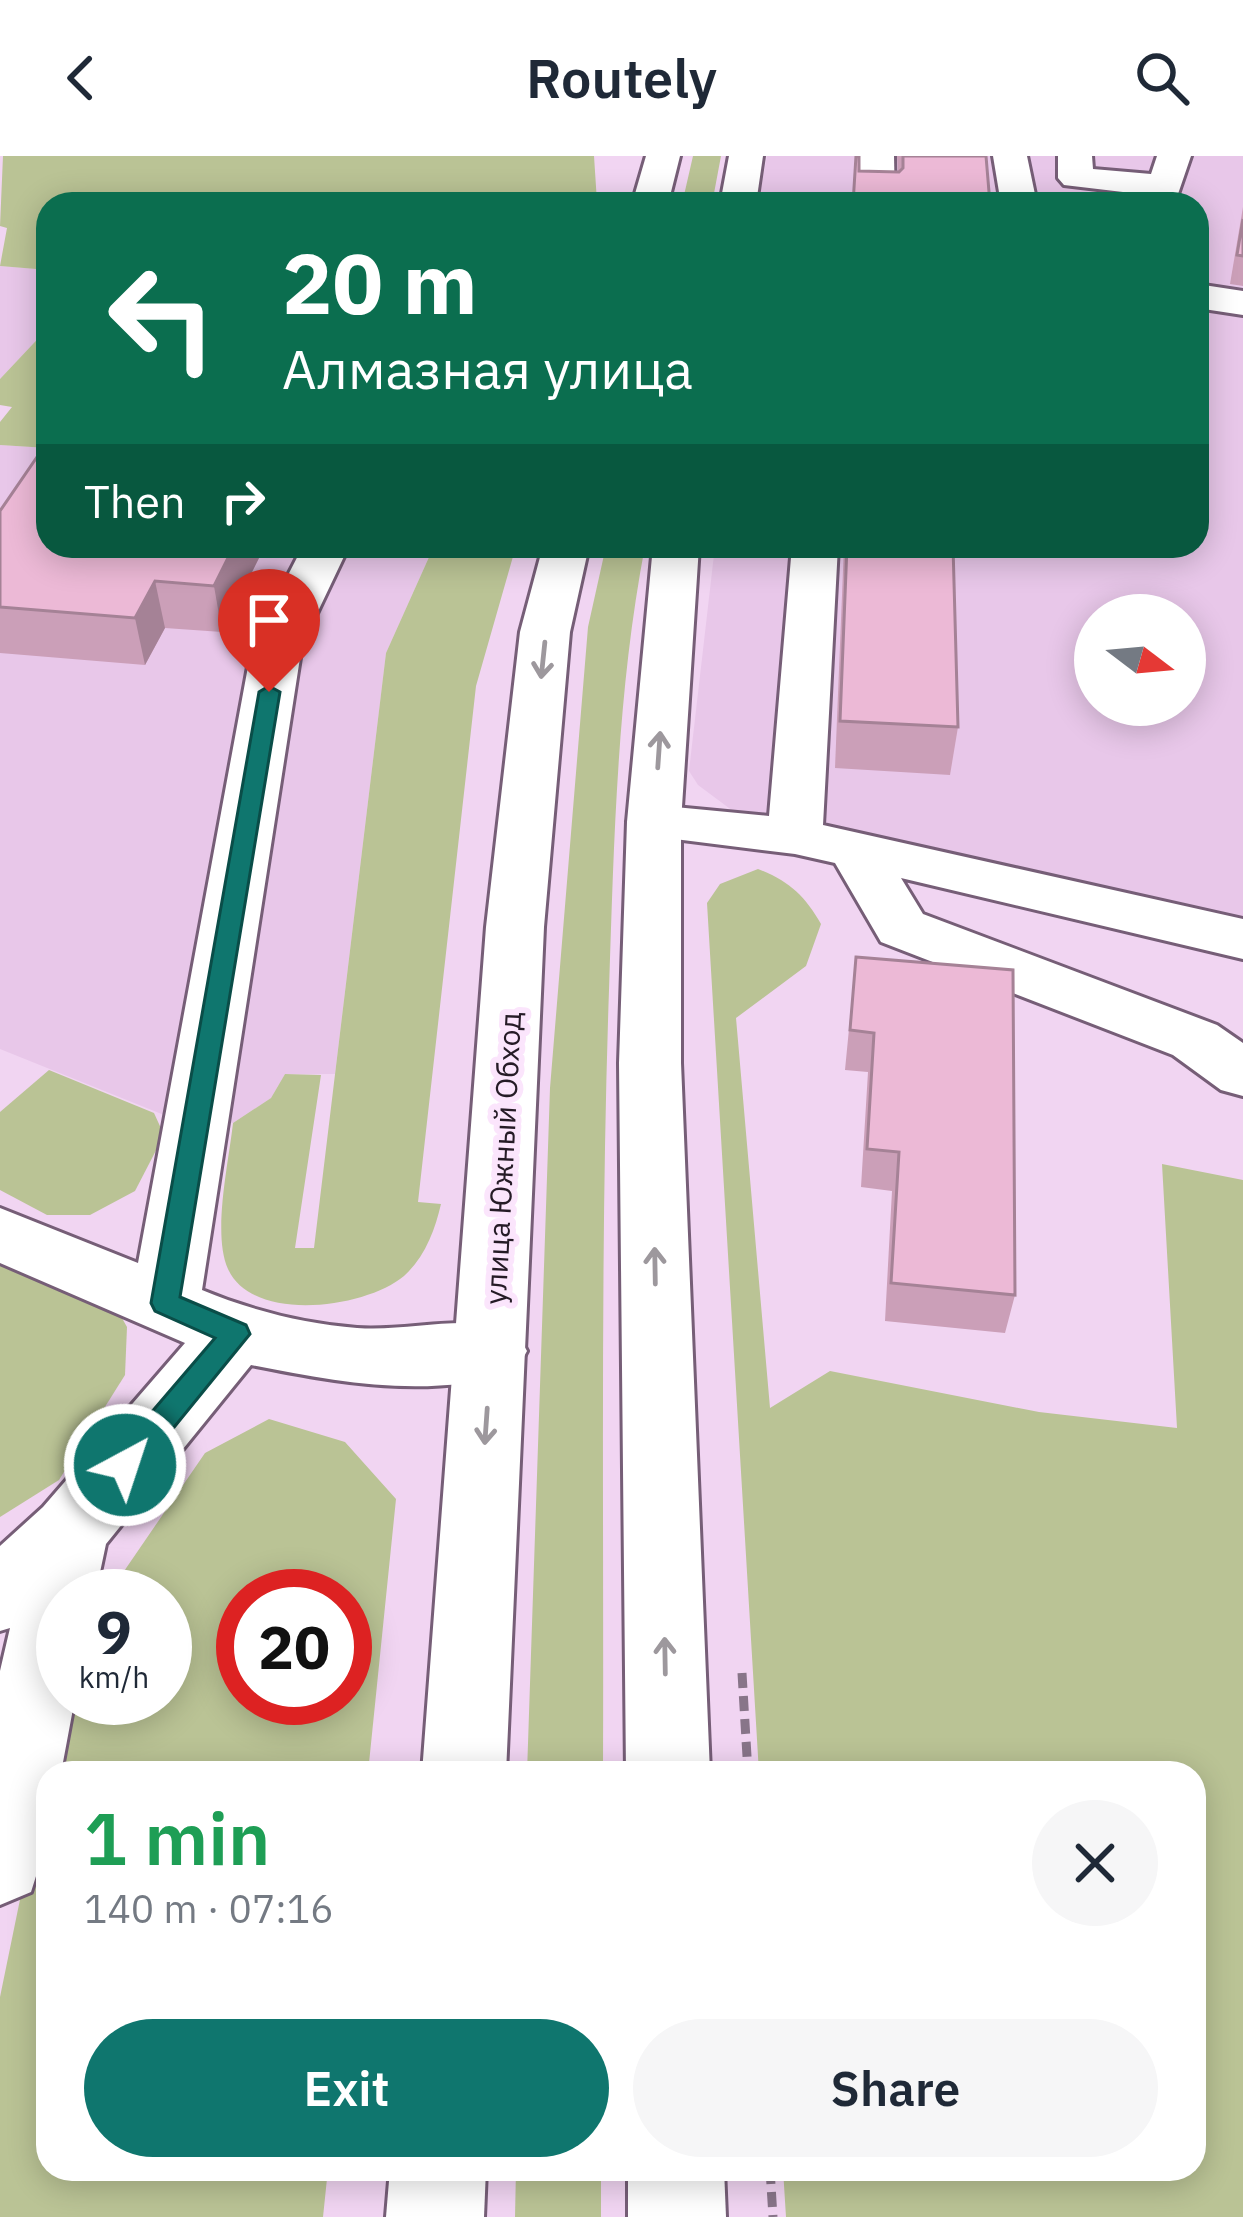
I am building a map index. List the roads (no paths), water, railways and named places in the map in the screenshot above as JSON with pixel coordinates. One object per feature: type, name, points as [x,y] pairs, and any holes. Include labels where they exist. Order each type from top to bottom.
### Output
[{"type":"main road","points":[[653,192],[663,156]]},
{"type":"main road","points":[[740,192],[746,156]]},
{"type":"main road","points":[[878,156],[878,192]]},
{"type":"main road","points":[[1010,156],[1016,192]]},
{"type":"main road","points":[[1075,156],[1076,178],[1166,186],[1174,156]]},
{"type":"main road","points":[[1209,298],[1243,303]]},
{"type":"main road","points":[[165,1303],[278,645],[320,558]]},
{"type":"main road","name":"улица Южный Обход","points":[[465,1761],[517,904],[545,632],[563,558]]},
{"type":"main road","points":[[668,1761],[650,1063],[654,822],[674,558]]},
{"type":"main road","points":[[795,836],[813,558]]},
{"type":"main road","points":[[654,822],[795,836],[1243,939]]},
{"type":"main road","points":[[855,849],[902,928],[1196,1040],[1243,1074]]},
{"type":"main road","points":[[0,1234],[235,1334],[358,1358],[491,1351]]},
{"type":"main road","points":[[0,1596],[70,1531],[235,1334]]},
{"type":"main road","points":[[0,1862],[70,1531]]},
{"type":"main road","points":[[435,2217],[437,2181]]},
{"type":"main road","points":[[676,2181],[677,2217]]}]
